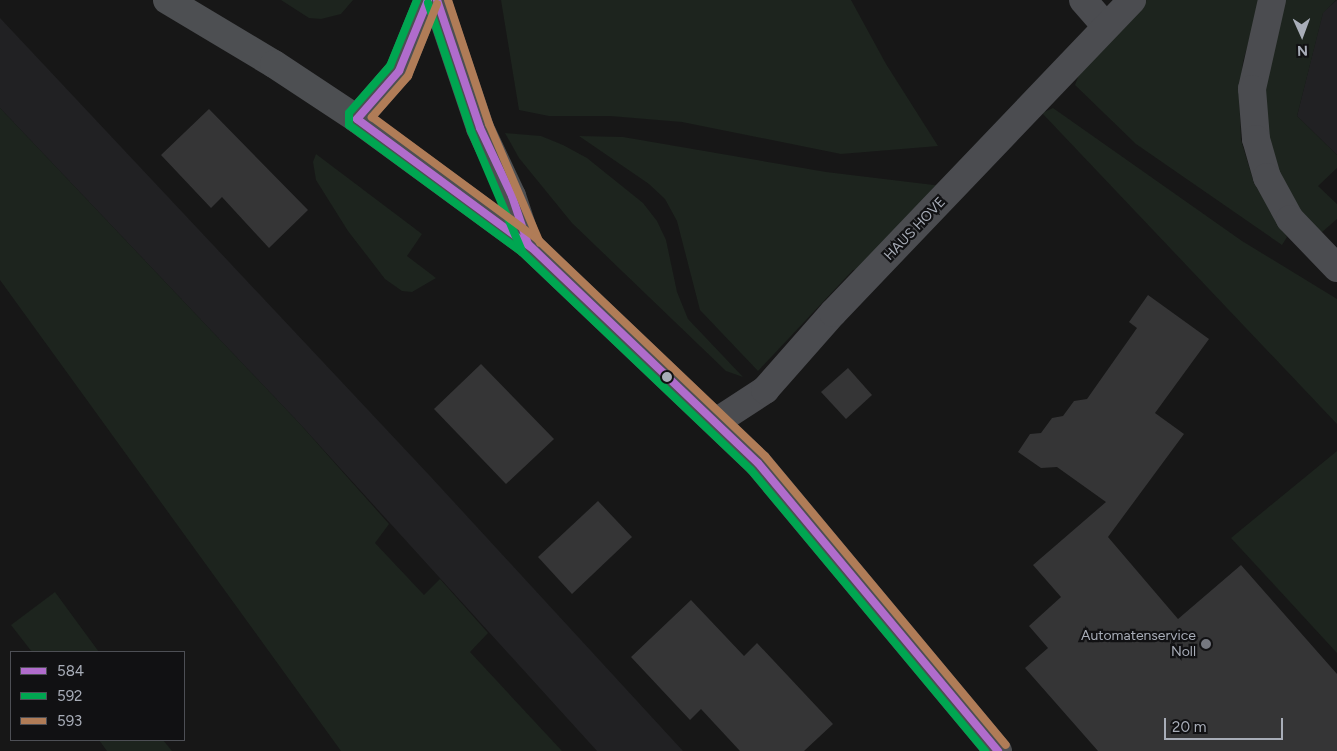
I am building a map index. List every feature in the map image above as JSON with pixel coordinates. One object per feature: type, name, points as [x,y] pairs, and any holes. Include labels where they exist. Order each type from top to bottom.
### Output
[{"type":"main road","points":[[167,0],[274,64],[357,119],[528,244],[758,463],[998,751]]},
{"type":"main road","points":[[357,119],[399,71],[428,0]]},
{"type":"main road","points":[[437,0],[480,128],[512,196],[528,244]]},
{"type":"lane","points":[[1083,0],[1106,26]]},
{"type":"lane","name":"HAUS HOVE","points":[[716,422],[765,390],[833,313],[1132,0]]},
{"type":"lane","points":[[1272,0],[1252,89],[1256,139],[1267,177],[1290,219],[1337,268]]},
{"type":"shaded area","points":[[281,0],[353,0],[341,14],[321,19],[309,18]]},
{"type":"shaded area","points":[[501,0],[851,0],[886,64],[938,146],[841,154],[682,122],[610,116],[549,116],[519,110]]},
{"type":"shaded area","points":[[1147,0],[1260,0],[1243,62],[1239,94],[1241,140],[1254,183],[1287,237],[1282,245],[1136,144],[1075,85],[1080,72]]},
{"type":"shaded area","points":[[1281,0],[1336,0],[1323,13],[1297,116],[1337,155],[1337,168],[1318,186],[1337,204],[1337,219],[1321,233],[1285,194],[1266,133],[1265,68]]},
{"type":"shaded area","points":[[1337,0],[1337,155],[1297,116],[1323,12]]},
{"type":"shaded area","points":[[0,18],[430,476],[683,751],[597,751],[300,424],[0,108]]},
{"type":"shaded area","points":[[0,108],[300,424],[389,524],[375,543],[424,595],[440,579],[488,633],[470,652],[562,751],[341,751],[0,280]]},
{"type":"shaded area","points":[[1053,108],[1242,241],[1337,299],[1337,424],[1042,113]]},
{"type":"shaded area","points":[[505,133],[541,136],[563,145],[587,158],[643,203],[657,221],[666,240],[677,292],[688,319],[743,377],[726,371],[572,223],[519,158]]},
{"type":"shaded area","points":[[579,136],[623,137],[826,172],[942,186],[871,268],[853,270],[758,371],[700,310],[677,221],[665,199],[649,184]]},
{"type":"shaded area","points":[[316,154],[422,234],[407,256],[436,278],[412,292],[402,291],[385,279],[348,231],[316,180],[313,162]]},
{"type":"shaded area","points":[[1337,451],[1337,653],[1231,538]]},
{"type":"shaded area","points":[[55,592],[98,651],[31,651],[11,625]]},
{"type":"shaded area","points":[[100,741],[164,741],[172,751],[107,751]]},
{"type":"building","points":[[209,109],[308,210],[269,248],[222,197],[211,208],[161,155]]},
{"type":"building","name":"Automatenservice Noll","points":[[1148,295],[1209,339],[1155,413],[1184,434],[1108,537],[1178,619],[1241,565],[1337,674],[1337,751],[1098,751],[1025,668],[1048,648],[1029,626],[1061,597],[1033,565],[1106,502],[1057,467],[1041,468],[1018,452],[1030,434],[1041,433],[1052,418],[1063,416],[1074,401],[1087,399],[1137,328],[1129,322]]},
{"type":"building","points":[[481,364],[554,439],[506,484],[434,409]]},
{"type":"building","points":[[848,368],[872,395],[846,419],[821,392]]},
{"type":"building","points":[[598,501],[632,537],[572,594],[538,557]]},
{"type":"building","points":[[691,600],[744,656],[757,643],[833,724],[804,751],[740,751],[701,709],[690,720],[631,657]]},
{"type":"transit line","name":"592","points":[[417,0],[390,66],[349,113],[349,125],[522,252],[751,470],[985,751]]},
{"type":"transit line","name":"584","points":[[357,119],[399,71],[428,0]]},
{"type":"transit line","name":"584","points":[[437,0],[480,128],[512,196],[528,244],[758,463],[998,751]]},
{"type":"transit line","name":"593","points":[[448,0],[489,124],[540,243]]},
{"type":"transit line","name":"592","points":[[428,3],[471,131],[522,251]]},
{"type":"transit line","name":"593","points":[[437,4],[408,76],[372,117],[535,237],[765,456],[1006,745]]},
{"type":"transit line","name":"584","points":[[357,119],[532,248]]},
{"type":"place","name":"Automatenservice Noll","points":[[1206,644]]}]
